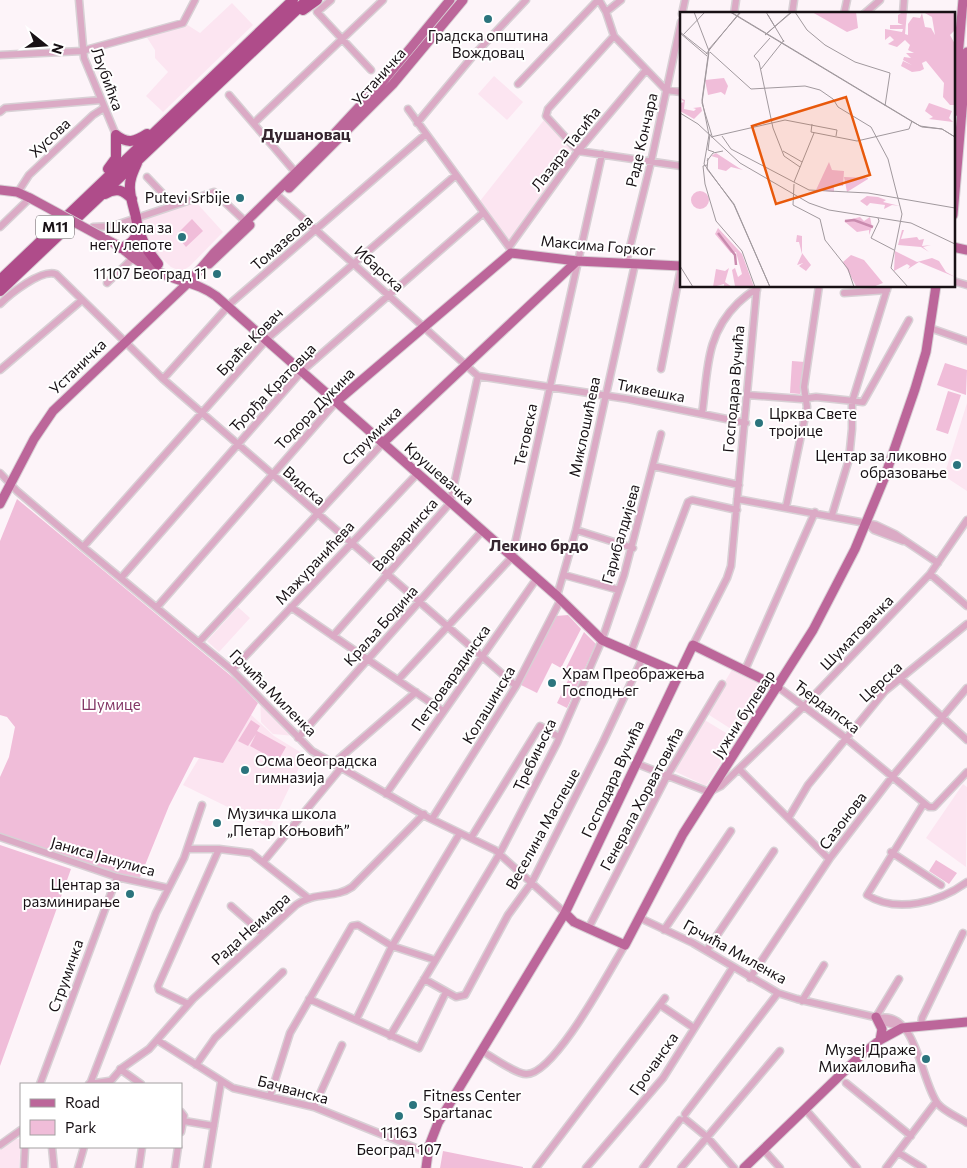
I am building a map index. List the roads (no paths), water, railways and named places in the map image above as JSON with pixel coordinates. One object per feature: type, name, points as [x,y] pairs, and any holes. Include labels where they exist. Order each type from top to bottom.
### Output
[{"type":"highway","name":"M11","points":[[0,280],[293,0]]},
{"type":"highway","name":"M11","points":[[0,291],[307,0]]},
{"type":"highway","points":[[276,29],[316,0]]},
{"type":"highway","points":[[116,135],[124,141],[131,141],[156,130]]},
{"type":"highway","points":[[97,186],[116,158],[116,135]]},
{"type":"highway","points":[[139,158],[130,180],[132,200],[138,229],[146,248],[158,264]]},
{"type":"highway","points":[[92,203],[114,190],[123,191],[132,200]]},
{"type":"highway","points":[[122,248],[134,241],[138,229]]},
{"type":"main road","name":"Устаничка","points":[[277,195],[296,172],[379,86],[450,0]]},
{"type":"main road","name":"Устаничка","points":[[0,504],[34,440],[53,410],[190,281],[214,253],[248,224],[393,84],[464,0]]},
{"type":"main road","points":[[954,102],[963,0]]},
{"type":"main road","points":[[954,205],[966,85],[967,52]]},
{"type":"main road","points":[[0,190],[18,192],[122,248],[158,264],[180,279]]},
{"type":"main road","points":[[954,247],[967,250]]},
{"type":"main road","points":[[122,248],[133,258],[168,276],[180,279]]},
{"type":"main road","name":"Максима Горког","points":[[511,249],[577,260],[680,266]]},
{"type":"main road","name":"Тодора Дукина","points":[[336,402],[511,249]]},
{"type":"main road","name":"Струмичка","points":[[383,443],[577,260]]},
{"type":"main road","name":"Крушевачка","points":[[180,279],[190,281],[206,289],[228,306],[537,578],[602,640],[678,673]]},
{"type":"main road","name":"Јужни булевар","points":[[625,945],[683,834],[813,630],[838,584],[867,523],[901,435],[922,365],[936,288]]},
{"type":"main road","name":"Ђердапска","points":[[693,645],[778,687]]},
{"type":"main road","name":"Господара Вучића","points":[[426,1168],[428,1153],[438,1123],[565,913],[693,645]]},
{"type":"main road","name":"Грчића Миленка","points":[[565,913],[571,920],[625,945]]},
{"type":"main road","points":[[877,1017],[882,1029],[880,1040]]},
{"type":"main road","points":[[744,1168],[860,1056],[880,1040],[904,1027],[967,1022]]},
{"type":"street","name":"Љубићка","points":[[79,0],[82,51],[116,135]]},
{"type":"street","points":[[0,55],[82,51],[183,23],[195,0]]},
{"type":"street","points":[[331,0],[317,12],[371,70]]},
{"type":"street","points":[[254,124],[383,0]]},
{"type":"street","points":[[417,123],[466,63],[526,0]]},
{"type":"street","points":[[518,84],[598,0],[606,12],[614,36],[666,90],[680,92]]},
{"type":"street","points":[[606,12],[621,0]]},
{"type":"street","points":[[866,12],[880,0]]},
{"type":"street","name":"Раде Кончара","points":[[631,263],[680,27]]},
{"type":"street","points":[[614,36],[546,114],[578,151],[680,166]]},
{"type":"street","name":"Лазара Тасића","points":[[511,249],[578,151],[646,70]]},
{"type":"street","points":[[229,95],[296,172]]},
{"type":"street","points":[[0,112],[5,108],[101,100]]},
{"type":"street","name":"Хусова","points":[[18,192],[29,175],[93,115],[104,108]]},
{"type":"street","points":[[408,109],[511,249]]},
{"type":"street","name":"Томазеова","points":[[163,379],[228,306],[426,134]]},
{"type":"street","name":"Тетовска","points":[[512,557],[548,388],[602,154]]},
{"type":"street","name":"Браће Ковач","points":[[84,548],[201,412],[266,340],[456,175]]},
{"type":"street","points":[[147,177],[168,198],[171,205]]},
{"type":"street","points":[[93,227],[113,226],[171,205],[216,192],[248,224]]},
{"type":"street","name":"Ибарска","points":[[277,195],[466,364]]},
{"type":"street","points":[[0,227],[29,199]]},
{"type":"street","name":"Ђорђа Кратовца","points":[[121,578],[302,370],[483,213]]},
{"type":"street","points":[[107,283],[133,258]]},
{"type":"street","name":"Миклошићева","points":[[559,598],[605,396],[631,263]]},
{"type":"street","points":[[661,369],[680,271]]},
{"type":"street","name":"Видска","points":[[0,304],[13,292],[48,272],[60,278],[163,379],[516,686]]},
{"type":"street","points":[[954,281],[967,285]]},
{"type":"street","points":[[702,414],[715,334],[731,311],[757,288]]},
{"type":"street","name":"Господара Вучића","points":[[693,645],[729,574],[746,423],[757,288]]},
{"type":"street","points":[[786,507],[807,399],[804,387],[819,288]]},
{"type":"street","points":[[832,515],[849,458],[852,402],[888,288],[844,294]]},
{"type":"street","points":[[0,370],[82,300]]},
{"type":"street","points":[[748,395],[807,399],[816,397],[863,402],[866,400],[909,320]]},
{"type":"street","points":[[930,328],[967,341]]},
{"type":"street","points":[[466,364],[478,376]]},
{"type":"street","name":"Тиквешка","points":[[478,376],[605,396],[746,423]]},
{"type":"street","name":"Варваринска","points":[[333,636],[450,503],[478,376]]},
{"type":"street","name":"Тодора Дукина","points":[[157,607],[336,402]]},
{"type":"street","name":"Гарибалдијева","points":[[602,640],[633,548],[661,434]]},
{"type":"street","name":"Струмичка","points":[[199,642],[383,443]]},
{"type":"street","points":[[653,466],[739,485]]},
{"type":"street","name":"Грчића Миленка","points":[[0,473],[84,548],[232,670],[312,751],[432,820],[500,853],[565,913]]},
{"type":"street","name":"Мажуранићева","points":[[232,670],[417,474]]},
{"type":"street","points":[[737,499],[832,515],[867,523],[874,530],[905,542],[938,563]]},
{"type":"street","points":[[631,652],[686,507],[692,500],[737,510]]},
{"type":"street","points":[[744,670],[815,512]]},
{"type":"street","name":"Шуматовачка","points":[[709,792],[721,786],[804,706],[930,574],[967,520]]},
{"type":"street","points":[[576,530],[633,548]]},
{"type":"street","name":"Краља Бодина","points":[[298,738],[482,531]]},
{"type":"street","points":[[398,680],[512,557]]},
{"type":"street","points":[[930,574],[967,606]]},
{"type":"street","points":[[564,575],[619,590]]},
{"type":"street","name":"Петроварадинска","points":[[386,794],[537,578]]},
{"type":"street","name":"Колашинска","points":[[432,820],[516,686],[559,598]]},
{"type":"street","points":[[291,607],[443,711]]},
{"type":"street","name":"Церска","points":[[789,817],[808,785],[885,691],[967,624]]},
{"type":"street","name":"Требињска","points":[[390,1036],[500,853],[559,737],[602,640]]},
{"type":"street","name":"Веселина Маслеше","points":[[446,992],[459,998],[465,994],[508,915],[532,882],[603,742],[643,657]]},
{"type":"street","points":[[901,679],[967,740]]},
{"type":"street","name":"Генерала Хорватовића","points":[[588,928],[666,776],[722,684]]},
{"type":"street","name":"Ђердапска","points":[[778,687],[932,808],[967,772]]},
{"type":"street","name":"Сазонова","points":[[750,978],[829,859],[892,776],[967,688]]},
{"type":"street","points":[[334,763],[416,692]]},
{"type":"street","points":[[471,838],[540,726],[559,737]]},
{"type":"street","points":[[635,763],[709,792]]},
{"type":"street","points":[[264,861],[341,768]]},
{"type":"street","points":[[739,769],[829,859]]},
{"type":"street","points":[[924,803],[891,852],[867,895],[896,905],[932,900],[967,882]]},
{"type":"street","name":"Јаниса Јанулиса","points":[[0,838],[117,877],[168,888],[187,850],[202,805]]},
{"type":"street","name":"Рада Неимара","points":[[109,1083],[120,1069],[146,1052],[188,1004],[263,934],[307,897],[349,889],[424,814]]},
{"type":"street","points":[[664,930],[731,831]]},
{"type":"street","points":[[356,1020],[392,946],[460,833]]},
{"type":"street","points":[[188,1004],[158,988],[219,848]]},
{"type":"street","points":[[187,850],[219,848],[247,852],[264,861],[307,897]]},
{"type":"street","points":[[707,950],[774,851]]},
{"type":"street","points":[[891,852],[941,885]]},
{"type":"street","name":"Струмичка","points":[[40,1083],[117,877]]},
{"type":"street","points":[[90,1083],[156,913],[168,888]]},
{"type":"street","points":[[231,906],[263,934]]},
{"type":"street","name":"Грчића Миленка","points":[[640,918],[707,950],[750,978],[778,993],[802,1001],[894,1020],[904,1027]]},
{"type":"street","points":[[270,1096],[286,1042],[309,999],[355,924],[392,946],[435,960]]},
{"type":"street","points":[[921,1025],[921,1019],[963,933]]},
{"type":"street","name":"Јужни булевар","points":[[482,1051],[520,1073],[529,1074],[538,1070],[564,1044],[625,945]]},
{"type":"street","points":[[802,1001],[824,966]]},
{"type":"street","name":"Грочанска","points":[[586,1168],[657,1085],[733,967]]},
{"type":"street","points":[[196,1065],[215,1038],[283,972]]},
{"type":"street","points":[[309,999],[419,1048],[446,992],[424,978]]},
{"type":"street","points":[[877,1017],[899,979]]},
{"type":"street","points":[[643,1168],[778,993]]},
{"type":"street","points":[[536,1168],[665,998]]},
{"type":"street","points":[[660,1005],[694,1028]]},
{"type":"street","points":[[904,1027],[936,1102],[967,1123]]},
{"type":"street","name":"Бачванска","points":[[157,1040],[221,1082],[238,1089],[314,1107],[428,1153]]},
{"type":"street","points":[[314,1107],[342,1045]]},
{"type":"street","points":[[681,1168],[780,1051]]},
{"type":"street","points":[[120,1069],[140,1083]]},
{"type":"street","points":[[207,1168],[221,1082]]},
{"type":"street","points":[[846,1083],[911,1136]]},
{"type":"street","points":[[886,1168],[936,1102]]},
{"type":"street","points":[[805,1109],[857,1168]]},
{"type":"street","points":[[182,1115],[184,1121],[182,1128]]},
{"type":"street","points":[[683,1117],[707,1137],[734,1168]]},
{"type":"street","points":[[184,1121],[214,1126]]},
{"type":"street","points":[[0,1145],[20,1131]]},
{"type":"street","points":[[24,1168],[25,1148]]},
{"type":"street","points":[[52,1148],[54,1168]]},
{"type":"street","points":[[78,1168],[84,1148]]},
{"type":"street","points":[[139,1168],[142,1148]]},
{"type":"street","points":[[175,1168],[178,1148]]},
{"type":"street","points":[[763,1149],[780,1168]]},
{"type":"street","points":[[899,1153],[923,1168]]},
{"type":"place","name":"Градска општина Вождовац","points":[[488,19]]},
{"type":"place","name":"Putevi Srbije","points":[[240,198]]},
{"type":"place","name":"Школа за негу лепоте","points":[[182,237]]},
{"type":"place","name":"11107 Београд 11","points":[[217,274]]},
{"type":"place","name":"Црква Свете тројице","points":[[759,423]]},
{"type":"place","name":"Центар за ликовно образовање","points":[[957,465]]},
{"type":"place","name":"Храм Преображења Господњег","points":[[552,683]]},
{"type":"place","name":"Осма београдска гимназија","points":[[245,770]]},
{"type":"place","name":"Музичка школа „Петар Коњовић”","points":[[217,823]]},
{"type":"place","name":"Центар за разминирање","points":[[130,894]]},
{"type":"place","name":"Музеј Драже Михаиловића","points":[[926,1059]]},
{"type":"place","name":"Fitness Center Spartanac","points":[[413,1105]]},
{"type":"place","name":"11163 Београд 107","points":[[399,1116]]},
{"type":"district","name":"Душановац","points":[[306,134]]},
{"type":"district","name":"Лекино брдо","points":[[539,545]]},
{"type":"park label","name":"Шумице","points":[[111,705]]}]
